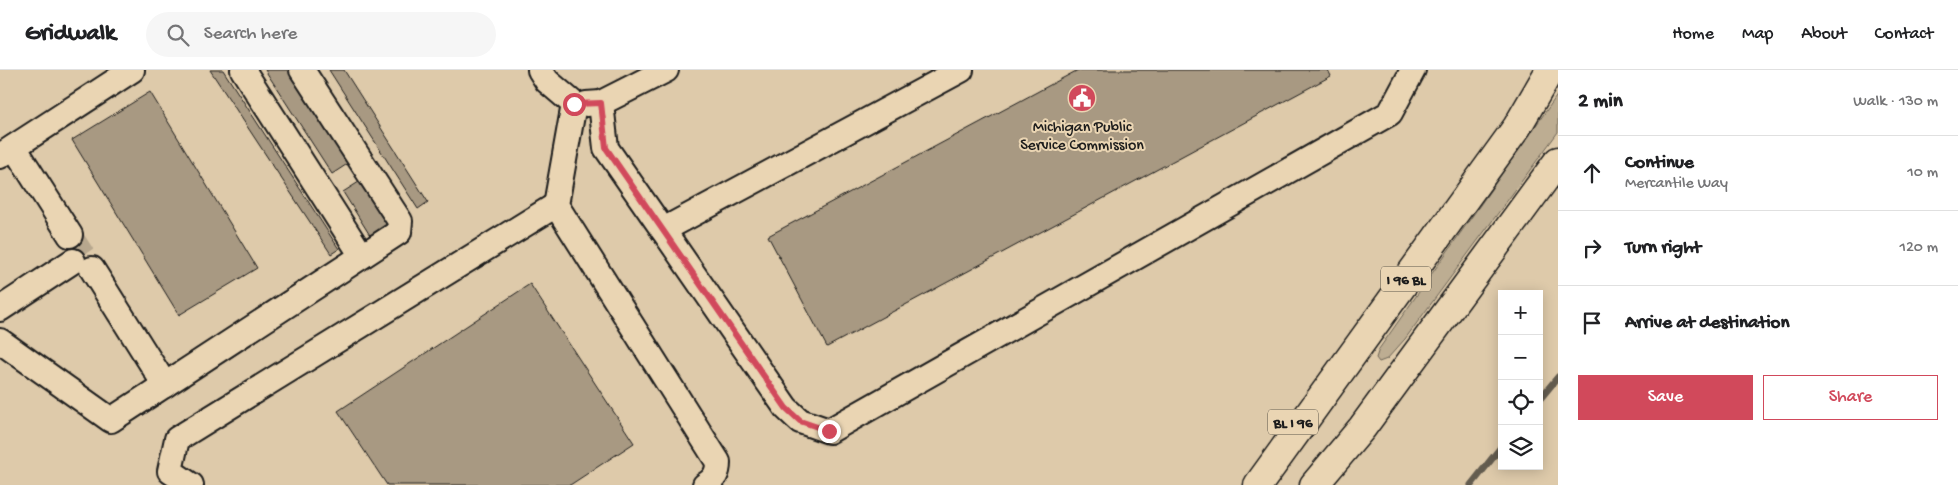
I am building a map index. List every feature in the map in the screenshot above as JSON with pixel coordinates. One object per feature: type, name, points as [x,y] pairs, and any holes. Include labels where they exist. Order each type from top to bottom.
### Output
[{"type":"highway","name":"I 96 BL","points":[[1258,485],[1517,127],[1550,70]]},
{"type":"highway","points":[[1314,485],[1362,428],[1558,161]]},
{"type":"highway","name":"BL I 96","points":[[1238,485],[1348,360]]},
{"type":"highway","points":[[1332,485],[1362,428]]},
{"type":"street","points":[[70,235],[7,152],[132,70]]},
{"type":"street","points":[[243,70],[362,256]]},
{"type":"street","points":[[0,341],[111,420],[399,232],[400,220],[302,70]]},
{"type":"street","points":[[540,70],[547,82],[574,104],[601,103],[666,70]]},
{"type":"street","points":[[663,230],[961,70]]},
{"type":"street","points":[[601,103],[606,148],[786,408],[800,421],[829,431],[1390,113],[1413,70]]},
{"type":"street","points":[[574,104],[556,205],[718,462],[718,472],[712,481],[706,485]]},
{"type":"street","points":[[191,485],[170,471],[178,439],[556,205]]},
{"type":"street","points":[[0,309],[82,265],[165,385]]},
{"type":"shaded area","points":[[1558,94],[1558,132],[1405,339],[1387,359],[1379,362],[1376,358],[1379,349]]},
{"type":"building","points":[[210,70],[223,70],[339,249],[331,254]]},
{"type":"building","points":[[265,70],[293,70],[352,161],[332,174]]},
{"type":"building","points":[[329,70],[344,70],[428,202],[418,209]]},
{"type":"building","points":[[1078,70],[1328,70],[1331,76],[827,347],[768,236]]},
{"type":"building","points":[[150,92],[257,268],[179,315],[72,140]]},
{"type":"building","points":[[362,180],[390,225],[371,237],[343,192]]},
{"type":"building","points":[[530,284],[634,443],[570,485],[387,485],[338,411]]},
{"type":"waterway","points":[[1543,395],[1558,377]]},
{"type":"waterway","points":[[1471,485],[1498,451]]},
{"type":"tunnel","points":[[70,235],[92,269]]},
{"type":"place","name":"Michigan Public Service Commission","points":[[1082,98]]},
{"type":"route","points":[[574,104],[601,103],[606,148],[786,408],[800,421],[829,431]]}]
